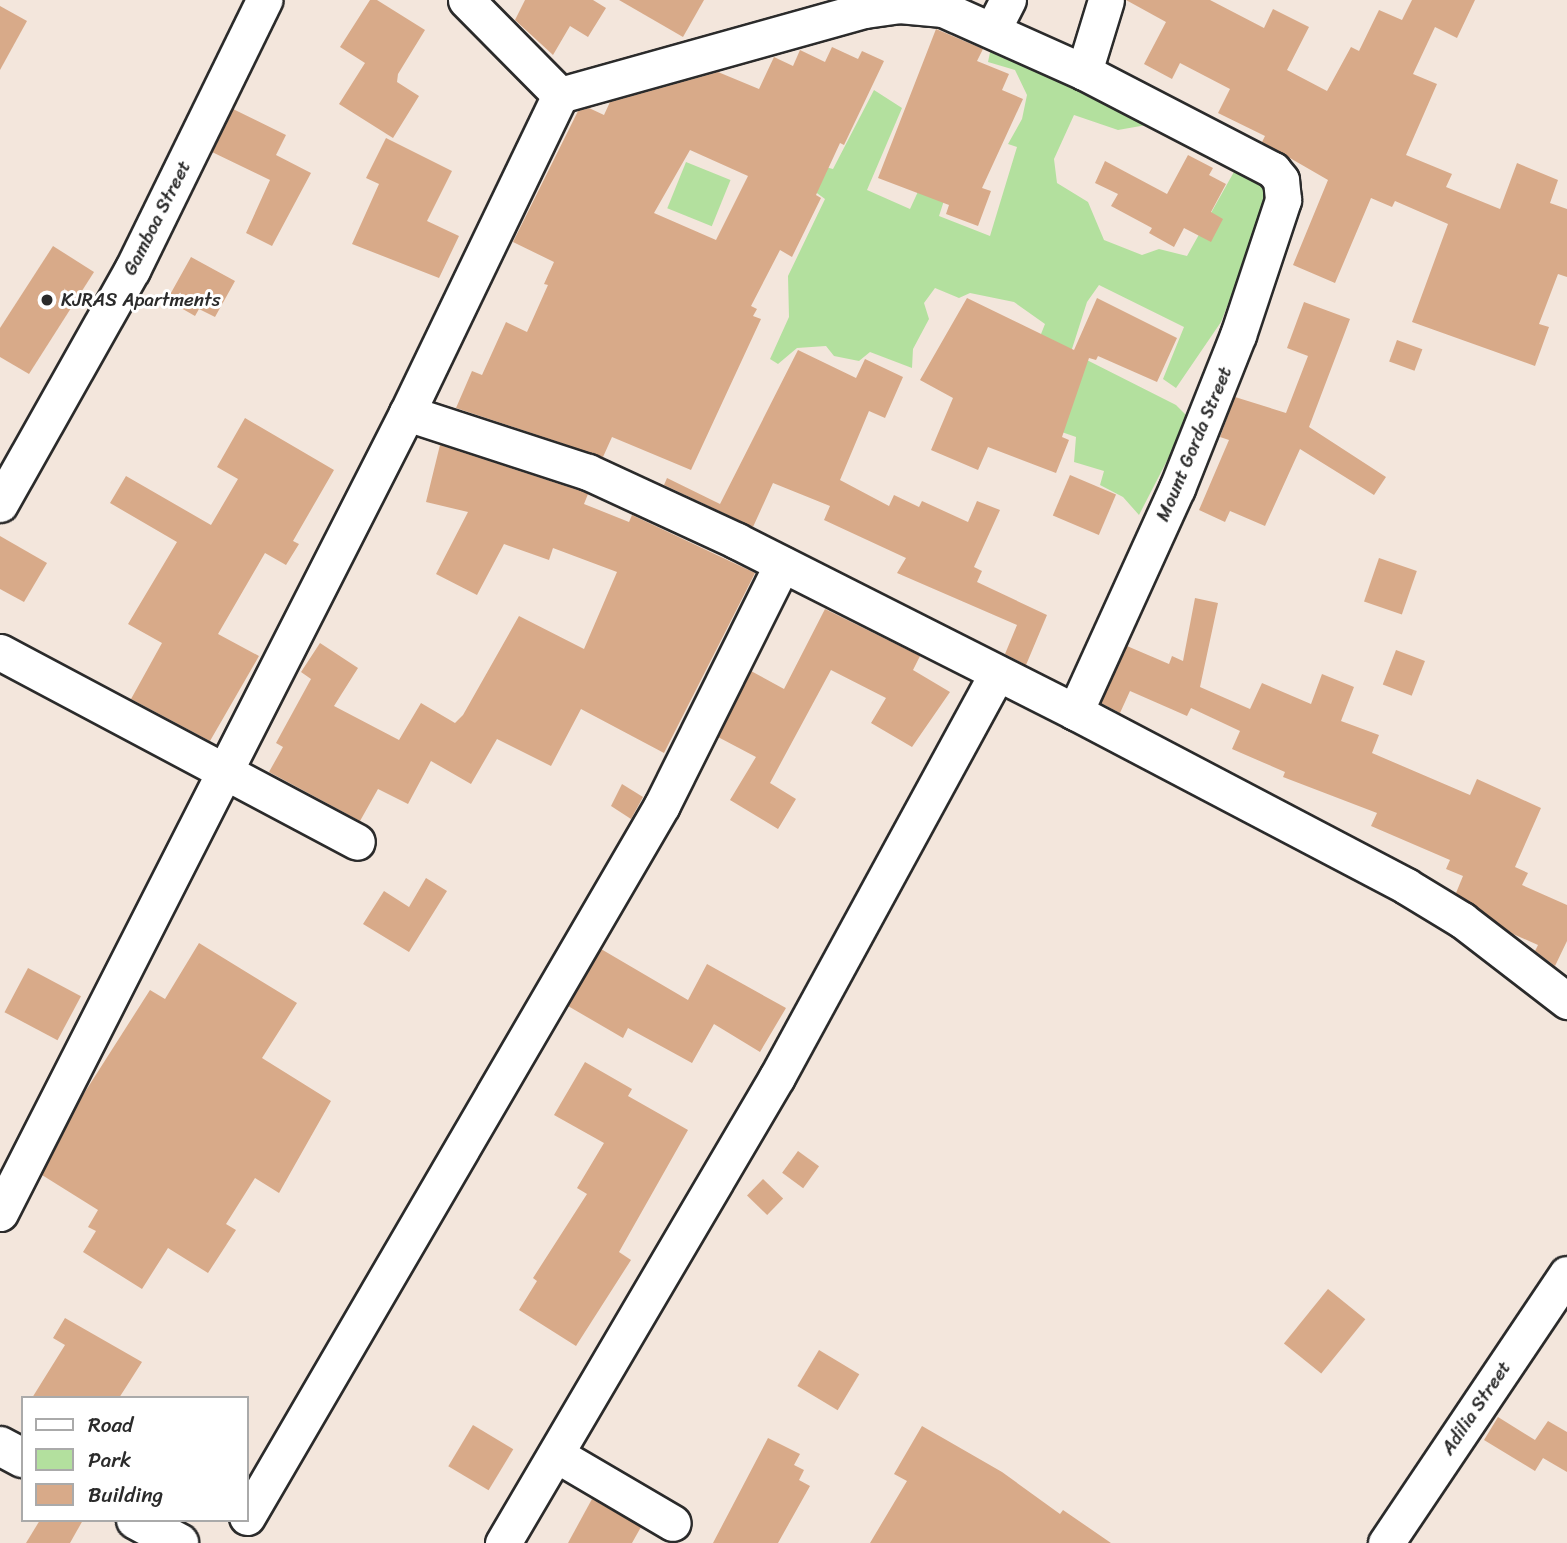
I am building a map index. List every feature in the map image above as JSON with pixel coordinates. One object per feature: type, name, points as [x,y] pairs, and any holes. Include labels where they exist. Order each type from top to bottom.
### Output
[{"type":"main road","points":[[0,1446],[21,1457]]},
{"type":"street","name":"Gamboa Street","points":[[0,504],[132,270],[264,0]]},
{"type":"street","points":[[467,0],[560,95]]},
{"type":"street","points":[[0,1213],[226,774],[407,413],[560,95],[876,9],[922,5],[1001,14],[1084,72],[1106,0]]},
{"type":"street","name":"Mount Gorda Street","points":[[1075,712],[1177,488],[1238,335],[1283,200],[1281,180],[1273,170],[1084,72]]},
{"type":"street","points":[[407,413],[588,472],[782,564],[1075,712],[1406,886],[1462,920],[1567,1001]]},
{"type":"street","points":[[248,1516],[662,805],[782,564]]},
{"type":"street","points":[[0,652],[357,842]]},
{"type":"street","points":[[503,1543],[777,1077],[997,673]]},
{"type":"street","name":"Adilia Street","points":[[1386,1543],[1567,1274]]},
{"type":"street","points":[[557,1455],[673,1523]]},
{"type":"street","points":[[232,1543],[244,1522]]},
{"type":"green space","points":[[993,38],[1152,124],[1118,130],[1074,115],[1054,159],[1057,183],[1088,202],[1104,240],[1142,255],[1159,249],[1187,256],[1235,170],[1274,187],[1221,322],[1176,388],[1163,379],[1184,327],[1099,285],[1087,302],[1071,352],[1176,405],[1189,418],[1139,515],[1123,497],[1100,485],[1104,471],[1074,462],[1076,437],[1036,423],[1033,354],[1045,324],[1014,302],[970,293],[959,298],[935,288],[924,303],[929,319],[913,349],[912,368],[870,352],[859,361],[834,356],[826,346],[797,348],[778,364],[770,359],[789,317],[788,276],[825,199],[802,182],[810,163],[833,169],[874,90],[902,108],[867,190],[910,209],[927,172],[950,182],[939,216],[990,236],[1017,147],[1008,144],[1022,119],[1027,95],[1015,70],[988,62]]},
{"type":"green space","points":[[686,162],[731,180],[712,226],[667,208]]},
{"type":"building","points":[[370,0],[377,0],[425,30],[398,74],[397,82],[419,96],[393,138],[339,104],[365,63],[340,47]]},
{"type":"building","points":[[525,0],[593,0],[606,8],[588,37],[570,26],[553,55],[515,20]]},
{"type":"building","points":[[619,0],[704,0],[683,37]]},
{"type":"building","points":[[1126,0],[1210,0],[1264,28],[1273,9],[1309,27],[1287,70],[1327,91],[1351,47],[1359,51],[1379,10],[1402,20],[1412,0],[1475,0],[1457,38],[1435,27],[1413,74],[1437,84],[1406,155],[1452,174],[1446,187],[1500,209],[1517,163],[1558,180],[1550,203],[1567,209],[1567,277],[1558,274],[1539,324],[1549,327],[1535,366],[1412,322],[1448,224],[1395,201],[1392,207],[1371,198],[1335,283],[1293,265],[1328,180],[1262,142],[1265,136],[1218,113],[1230,89],[1180,63],[1172,79],[1144,64],[1166,22]]},
{"type":"building","points":[[0,6],[27,21],[0,70]]},
{"type":"building","points":[[936,29],[983,49],[977,61],[1009,74],[1002,90],[1023,99],[982,188],[991,191],[978,226],[946,214],[949,205],[878,178]]},
{"type":"building","points":[[832,47],[858,59],[862,51],[884,61],[844,145],[840,143],[816,195],[821,198],[792,257],[780,250],[751,306],[757,309],[753,316],[761,319],[691,470],[612,437],[603,457],[456,408],[472,371],[482,375],[506,322],[527,332],[548,285],[544,284],[554,262],[513,242],[578,111],[589,108],[604,115],[610,102],[718,72],[759,89],[774,57],[793,66],[800,50],[825,62]],"holes":[[[690,150],[748,176],[716,240],[654,213]]]},
{"type":"building","points":[[233,109],[286,135],[276,155],[311,173],[272,246],[246,233],[270,180],[212,152]]},
{"type":"building","points":[[386,138],[452,171],[427,221],[459,236],[439,278],[352,244],[379,184],[366,178]]},
{"type":"building","points":[[1188,155],[1213,168],[1209,175],[1226,184],[1211,212],[1223,219],[1211,242],[1184,228],[1174,247],[1149,233],[1152,228],[1111,206],[1118,194],[1095,183],[1105,161],[1167,194]]},
{"type":"building","name":"KJRAS Apartments","points":[[53,246],[94,272],[29,374],[0,357],[0,328]]},
{"type":"building","points":[[191,257],[235,281],[215,317],[199,309],[195,316],[167,300]]},
{"type":"building","points":[[967,298],[1074,350],[1097,298],[1177,338],[1157,382],[1098,356],[1096,360],[1089,358],[1062,437],[1069,440],[1056,473],[988,447],[978,470],[931,450],[953,398],[920,380]]},
{"type":"building","points":[[1304,302],[1350,319],[1309,427],[1386,477],[1374,495],[1300,449],[1265,526],[1230,511],[1225,522],[1199,510],[1229,440],[1220,437],[1235,397],[1286,413],[1308,356],[1287,348]]},
{"type":"building","points":[[1397,340],[1422,349],[1415,371],[1389,362]]},
{"type":"building","points":[[798,350],[856,378],[865,359],[903,377],[885,418],[869,411],[840,480],[889,506],[894,495],[919,507],[922,501],[968,522],[977,501],[1000,510],[974,567],[982,571],[977,582],[1047,615],[1026,665],[1005,654],[1017,625],[897,573],[906,558],[824,520],[830,506],[773,483],[753,527],[664,485],[667,478],[720,504]]},
{"type":"building","points":[[245,418],[334,470],[293,541],[299,544],[286,565],[265,553],[218,634],[259,656],[210,741],[131,699],[162,643],[128,624],[177,542],[110,503],[126,476],[211,525],[238,479],[217,467]]},
{"type":"building","points":[[440,445],[581,491],[588,494],[584,504],[629,522],[632,515],[755,573],[664,753],[581,709],[551,766],[497,739],[471,784],[431,761],[408,804],[378,789],[360,821],[269,772],[283,747],[276,743],[311,679],[301,672],[320,643],[358,668],[334,706],[399,740],[421,703],[455,723],[463,715],[519,616],[584,649],[617,572],[553,548],[549,560],[504,544],[477,595],[436,574],[468,512],[426,502]]},
{"type":"building","points":[[1070,475],[1116,495],[1099,535],[1053,516]]},
{"type":"building","points":[[0,536],[47,563],[24,602],[0,589]]},
{"type":"building","points":[[1379,558],[1417,571],[1402,615],[1364,601]]},
{"type":"building","points":[[1195,598],[1218,603],[1200,687],[1250,709],[1262,683],[1311,704],[1322,674],[1354,687],[1341,721],[1379,735],[1372,753],[1470,795],[1477,779],[1541,808],[1515,867],[1528,873],[1522,885],[1567,905],[1567,941],[1555,966],[1535,951],[1538,945],[1513,934],[1456,893],[1463,876],[1446,869],[1450,860],[1371,826],[1377,813],[1283,777],[1285,772],[1232,749],[1240,731],[1191,708],[1187,716],[1130,691],[1120,713],[1101,703],[1127,646],[1169,664],[1172,656],[1183,661]]},
{"type":"building","points":[[825,609],[920,656],[913,670],[950,692],[912,747],[871,723],[886,698],[831,670],[770,783],[796,799],[778,829],[730,800],[756,757],[718,737],[751,671],[784,689]]},
{"type":"building","points":[[1396,650],[1425,661],[1412,696],[1383,685]]},
{"type":"building","points":[[622,784],[643,797],[631,819],[611,806]]},
{"type":"building","points":[[426,878],[447,891],[409,952],[363,924],[384,891],[409,907]]},
{"type":"building","points":[[199,943],[297,1003],[262,1058],[331,1101],[279,1193],[255,1178],[226,1224],[236,1230],[208,1273],[168,1248],[142,1289],[83,1252],[96,1231],[88,1227],[98,1210],[42,1175],[83,1095],[150,990],[165,999]]},
{"type":"building","points":[[601,949],[688,1000],[707,964],[786,1008],[760,1052],[714,1024],[692,1063],[628,1028],[623,1038],[568,1006]]},
{"type":"building","points":[[28,968],[81,996],[58,1040],[5,1012]]},
{"type":"building","points":[[585,1062],[632,1089],[628,1096],[688,1130],[619,1252],[631,1260],[576,1346],[519,1310],[537,1281],[533,1278],[587,1194],[577,1188],[604,1143],[554,1115]]},
{"type":"building","points":[[798,1151],[819,1166],[803,1188],[782,1173]]},
{"type":"building","points":[[763,1179],[783,1198],[767,1215],[747,1196]]},
{"type":"building","points":[[1328,1289],[1365,1319],[1321,1374],[1284,1343]]},
{"type":"building","points":[[65,1318],[142,1362],[120,1396],[33,1396],[65,1345],[53,1338]]},
{"type":"building","points":[[819,1350],[859,1374],[838,1410],[797,1386]]},
{"type":"building","points":[[1498,1417],[1535,1440],[1548,1421],[1567,1432],[1567,1472],[1543,1458],[1535,1471],[1484,1440]]},
{"type":"building","points":[[473,1425],[513,1449],[489,1490],[448,1466]]},
{"type":"building","points":[[922,1426],[1002,1472],[1060,1514],[1063,1510],[1111,1543],[870,1543],[907,1481],[894,1474]]},
{"type":"building","points":[[768,1438],[800,1454],[794,1465],[804,1470],[799,1480],[810,1486],[778,1543],[713,1543]]},
{"type":"building","points":[[592,1499],[641,1527],[632,1543],[568,1543]]},
{"type":"building","points":[[39,1522],[82,1522],[70,1543],[26,1543]]},
{"type":"place","name":"KJRAS Apartments","points":[[47,300]]}]
